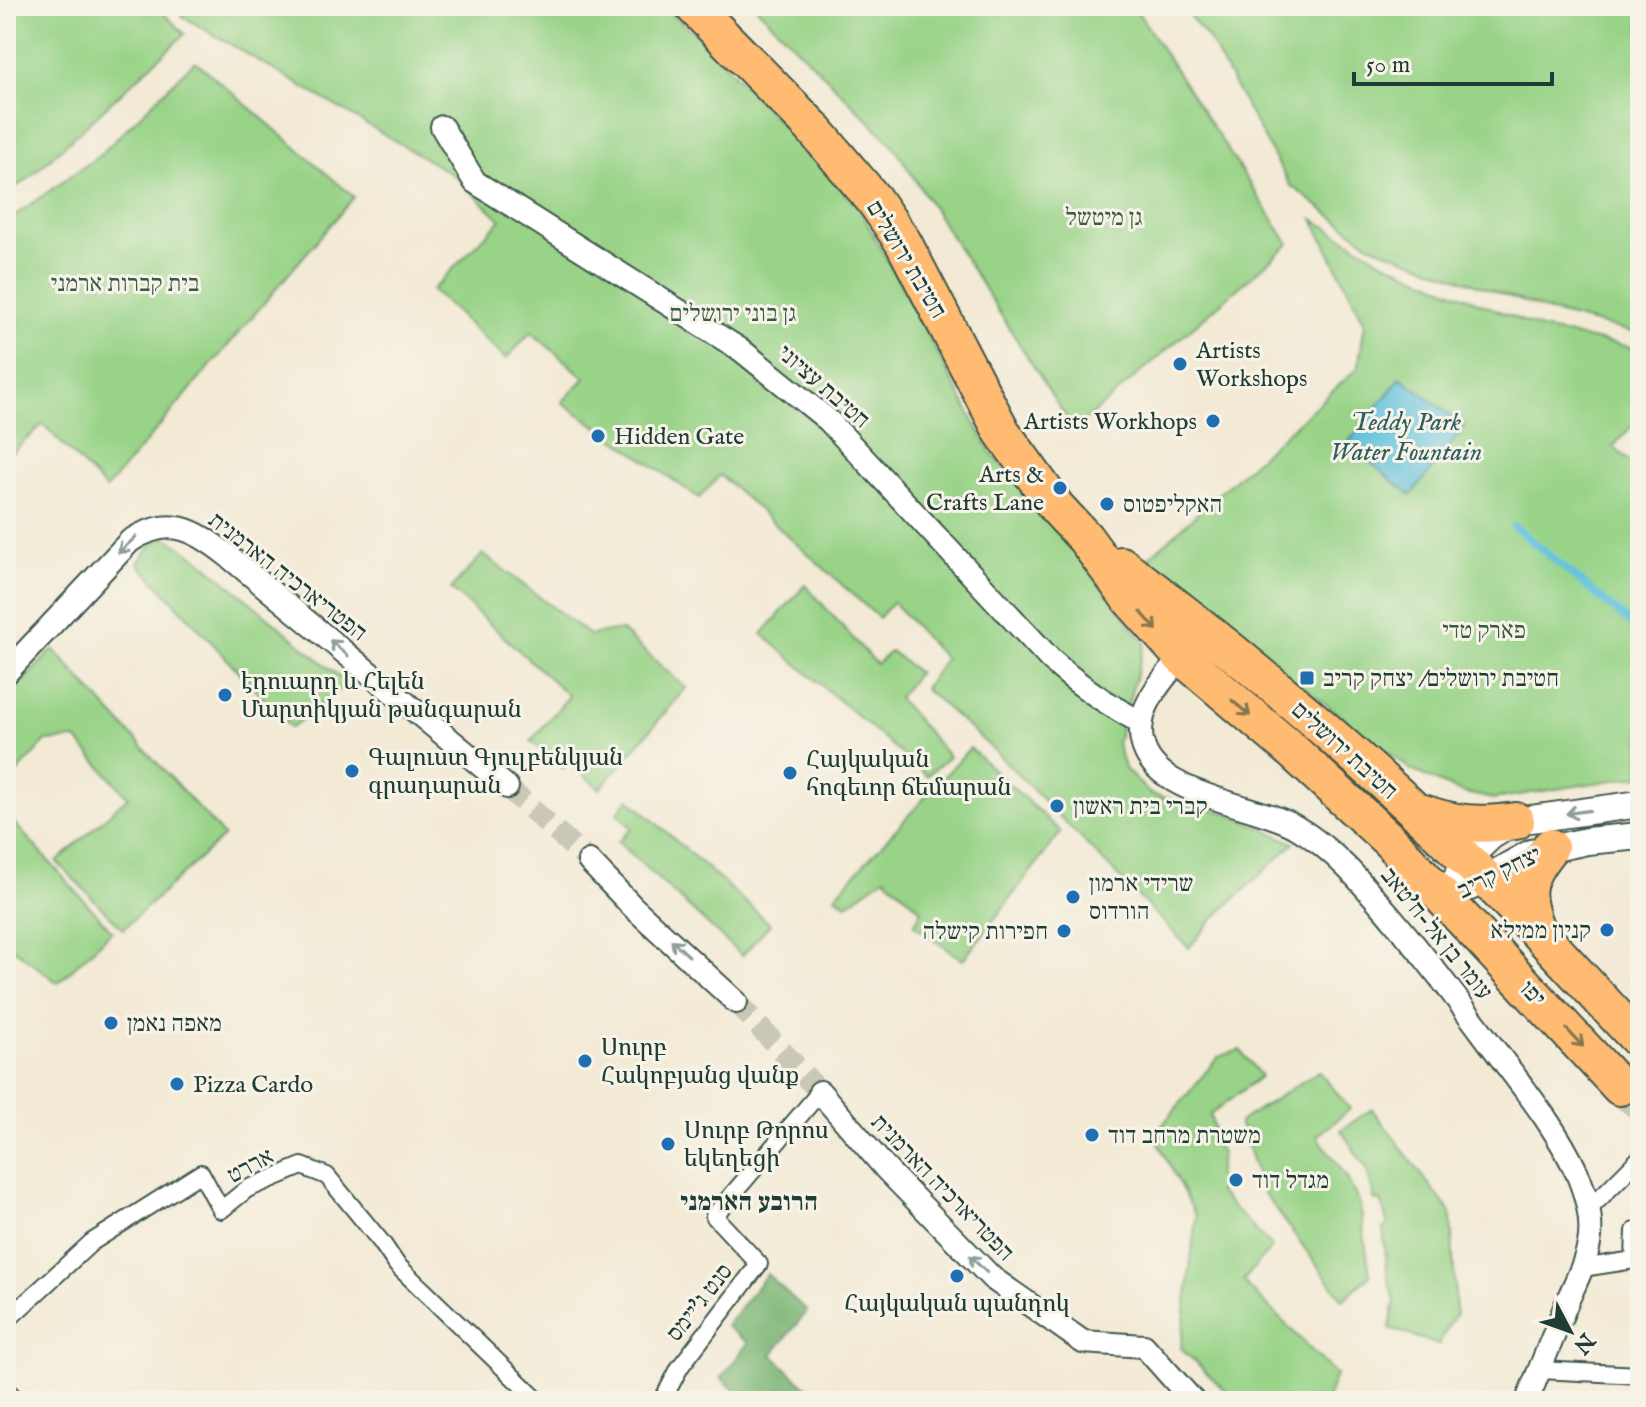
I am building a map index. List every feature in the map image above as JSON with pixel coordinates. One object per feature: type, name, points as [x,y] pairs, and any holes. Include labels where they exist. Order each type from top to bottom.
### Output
[{"type":"highway","name":"חטיבת ירושלים","points":[[693,6],[812,127],[874,200],[903,242],[1002,432],[1057,508],[1085,538],[1129,598],[1182,657],[1288,747],[1389,840],[1446,899]]},
{"type":"highway","name":"חטיבת ירושלים","points":[[1085,538],[1207,630],[1313,719],[1477,870]]},
{"type":"highway","points":[[1411,809],[1448,823],[1477,826],[1516,821]]},
{"type":"highway","points":[[1536,930],[1526,885],[1550,847]]},
{"type":"highway","name":"יפו","points":[[1477,870],[1640,1041]]},
{"type":"highway","name":"יפו","points":[[1446,899],[1620,1087]]},
{"type":"street","name":"חטיבת עציוני","points":[[442,127],[475,182],[741,350],[797,392],[828,420],[1076,684],[1142,723]]},
{"type":"street","name":"הפטריארכיה הארמנית","points":[[6,673],[130,541],[148,529],[183,528],[205,538],[227,555],[507,787]]},
{"type":"street","points":[[1142,723],[1146,706],[1182,657],[1207,630]]},
{"type":"street","name":"עומר בן אל-ח'טאב","points":[[1142,723],[1144,748],[1157,767],[1182,786],[1296,827],[1353,871],[1451,990],[1550,1123],[1578,1176],[1589,1209],[1590,1238],[1582,1268]]},
{"type":"street","name":"יצחק קריב","points":[[1446,899],[1477,870],[1491,836],[1516,821],[1640,804]]},
{"type":"street","name":"יצחק קריב","points":[[1477,870],[1550,847],[1640,836]]},
{"type":"street","points":[[589,861],[633,907],[736,1002]]},
{"type":"street","name":"הפטריארכיה הארמנית","points":[[820,1092],[886,1169],[992,1278],[1083,1342],[1144,1346],[1193,1401]]},
{"type":"street","name":"סנט ג'יימס","points":[[662,1401],[680,1367],[759,1264],[714,1216],[820,1092]]},
{"type":"street","points":[[1589,1209],[1640,1158]]},
{"type":"street","name":"אררט","points":[[6,1321],[92,1242],[201,1173],[221,1210],[247,1189],[302,1166],[327,1176],[397,1265],[538,1401]]},
{"type":"street","points":[[1527,1401],[1582,1268],[1634,1260],[1635,1231],[1640,1230]]},
{"type":"street","points":[[1540,1370],[1640,1375]]},
{"type":"street","points":[[6,1390],[18,1401]]},
{"type":"green space","points":[[6,6],[156,6],[185,34],[26,181],[6,192]]},
{"type":"green space","name":"גן בוני ירושלים","points":[[190,6],[662,6],[702,39],[859,208],[991,453],[1050,520],[1145,643],[1117,743],[1124,768],[1150,794],[1230,814],[1294,843],[1212,920],[1189,948],[995,751],[924,688],[945,659],[893,602],[879,618],[720,475],[699,498],[562,402],[585,378],[531,332],[506,359],[432,290],[501,220],[455,176],[182,16]]},
{"type":"green space","name":"גן מיטשל","points":[[755,6],[1134,6],[1289,244],[1074,430],[893,145]]},
{"type":"green space","points":[[1181,6],[1640,6],[1640,334],[1551,312],[1372,246],[1290,185],[1208,38]]},
{"type":"green space","name":"בית קברות ארמני","points":[[195,61],[354,197],[106,489],[43,424],[6,458],[6,222],[100,155]]},
{"type":"green space","name":"פארק טדי","points":[[1313,219],[1384,262],[1541,329],[1640,349],[1640,417],[1613,447],[1640,470],[1640,776],[1493,799],[1461,792],[1411,770],[1245,642],[1136,569],[1358,368],[1365,323]]},
{"type":"green space","points":[[166,537],[196,557],[347,683],[291,728],[138,563],[151,545]]},
{"type":"green space","points":[[483,554],[589,635],[621,630],[686,688],[600,789],[569,762],[563,769],[531,741],[569,696],[451,589]]},
{"type":"green space","points":[[805,585],[876,664],[891,651],[918,673],[898,698],[949,757],[927,776],[762,634]]},
{"type":"green space","points":[[53,649],[224,836],[123,929],[57,862],[128,797],[76,739],[46,741],[6,785],[6,699]]},
{"type":"green space","points":[[970,748],[1061,832],[963,960],[914,925],[922,911],[885,877],[847,904],[835,896]]},
{"type":"green space","points":[[629,799],[770,924],[742,956],[618,842],[632,828],[617,813]]},
{"type":"green space","points":[[6,814],[112,931],[58,983],[6,943]]},
{"type":"green space","points":[[1240,1050],[1261,1076],[1210,1115],[1214,1129],[1208,1135],[1222,1153],[1217,1175],[1223,1185],[1218,1192],[1272,1247],[1243,1281],[1336,1375],[1326,1401],[1236,1401],[1181,1348],[1196,1216],[1154,1135],[1218,1057]]},
{"type":"green space","points":[[1319,1071],[1350,1109],[1317,1136],[1345,1174],[1360,1205],[1370,1275],[1343,1300],[1263,1192],[1239,1122]]},
{"type":"green space","points":[[1372,1109],[1451,1213],[1456,1313],[1438,1345],[1390,1328],[1395,1300],[1388,1279],[1383,1228],[1388,1226],[1381,1200],[1375,1201],[1367,1170],[1341,1130]]},
{"type":"green space","points":[[767,1274],[807,1311],[772,1355],[821,1401],[731,1401],[736,1391],[721,1378],[748,1343],[726,1326]]},
{"type":"water","name":"Teddy Park Water Fountain","points":[[1401,377],[1465,427],[1411,495],[1347,444]]},
{"type":"waterway","points":[[1514,526],[1640,631]]},
{"type":"tunnel","points":[[507,787],[589,861]]},
{"type":"tunnel","points":[[736,1002],[820,1092]]},
{"type":"tunnel","points":[[1620,1087],[1640,1102]]},
{"type":"place","name":"Artists Workshops","points":[[1180,364]]},
{"type":"place","name":"Artists Workhops","points":[[1213,421]]},
{"type":"place","name":"Hidden Gate","points":[[598,436]]},
{"type":"place","name":"Arts & Crafts Lane","points":[[1060,488]]},
{"type":"place","name":"האקליפטוס","points":[[1107,504]]},
{"type":"place","name":"חטיבת ירושלים/ יצחק קריב","points":[[1307,678]]},
{"type":"place","name":"էդուարդ և Հելեն Մարտիկյան թանգարան","points":[[225,695]]},
{"type":"place","name":"Գալուստ Գյուլբենկյան գրադարան","points":[[352,771]]},
{"type":"place","name":"Հայկական հոգեւոր ճեմարան","points":[[790,773]]},
{"type":"place","name":"קברי בית ראשון","points":[[1057,806]]},
{"type":"place","name":"שרידי ארמון הורדוס","points":[[1073,897]]},
{"type":"place","name":"קניון ממילא","points":[[1607,930]]},
{"type":"place","name":"חפירות קישלה","points":[[1064,931]]},
{"type":"place","name":"מאפה נאמן","points":[[111,1023]]},
{"type":"place","name":"Սուրբ Հակոբյանց վանք","points":[[585,1061]]},
{"type":"place","name":"Pizza Cardo","points":[[177,1084]]},
{"type":"place","name":"משטרת מרחב דוד","points":[[1092,1135]]},
{"type":"place","name":"Սուրբ Թորոս եկեղեցի","points":[[668,1144]]},
{"type":"place","name":"מגדל דוד","points":[[1236,1180]]},
{"type":"place","name":"Հայկական պանդոկ","points":[[957,1276]]},
{"type":"district","name":"הרובע הארמני","points":[[749,1201]]}]
